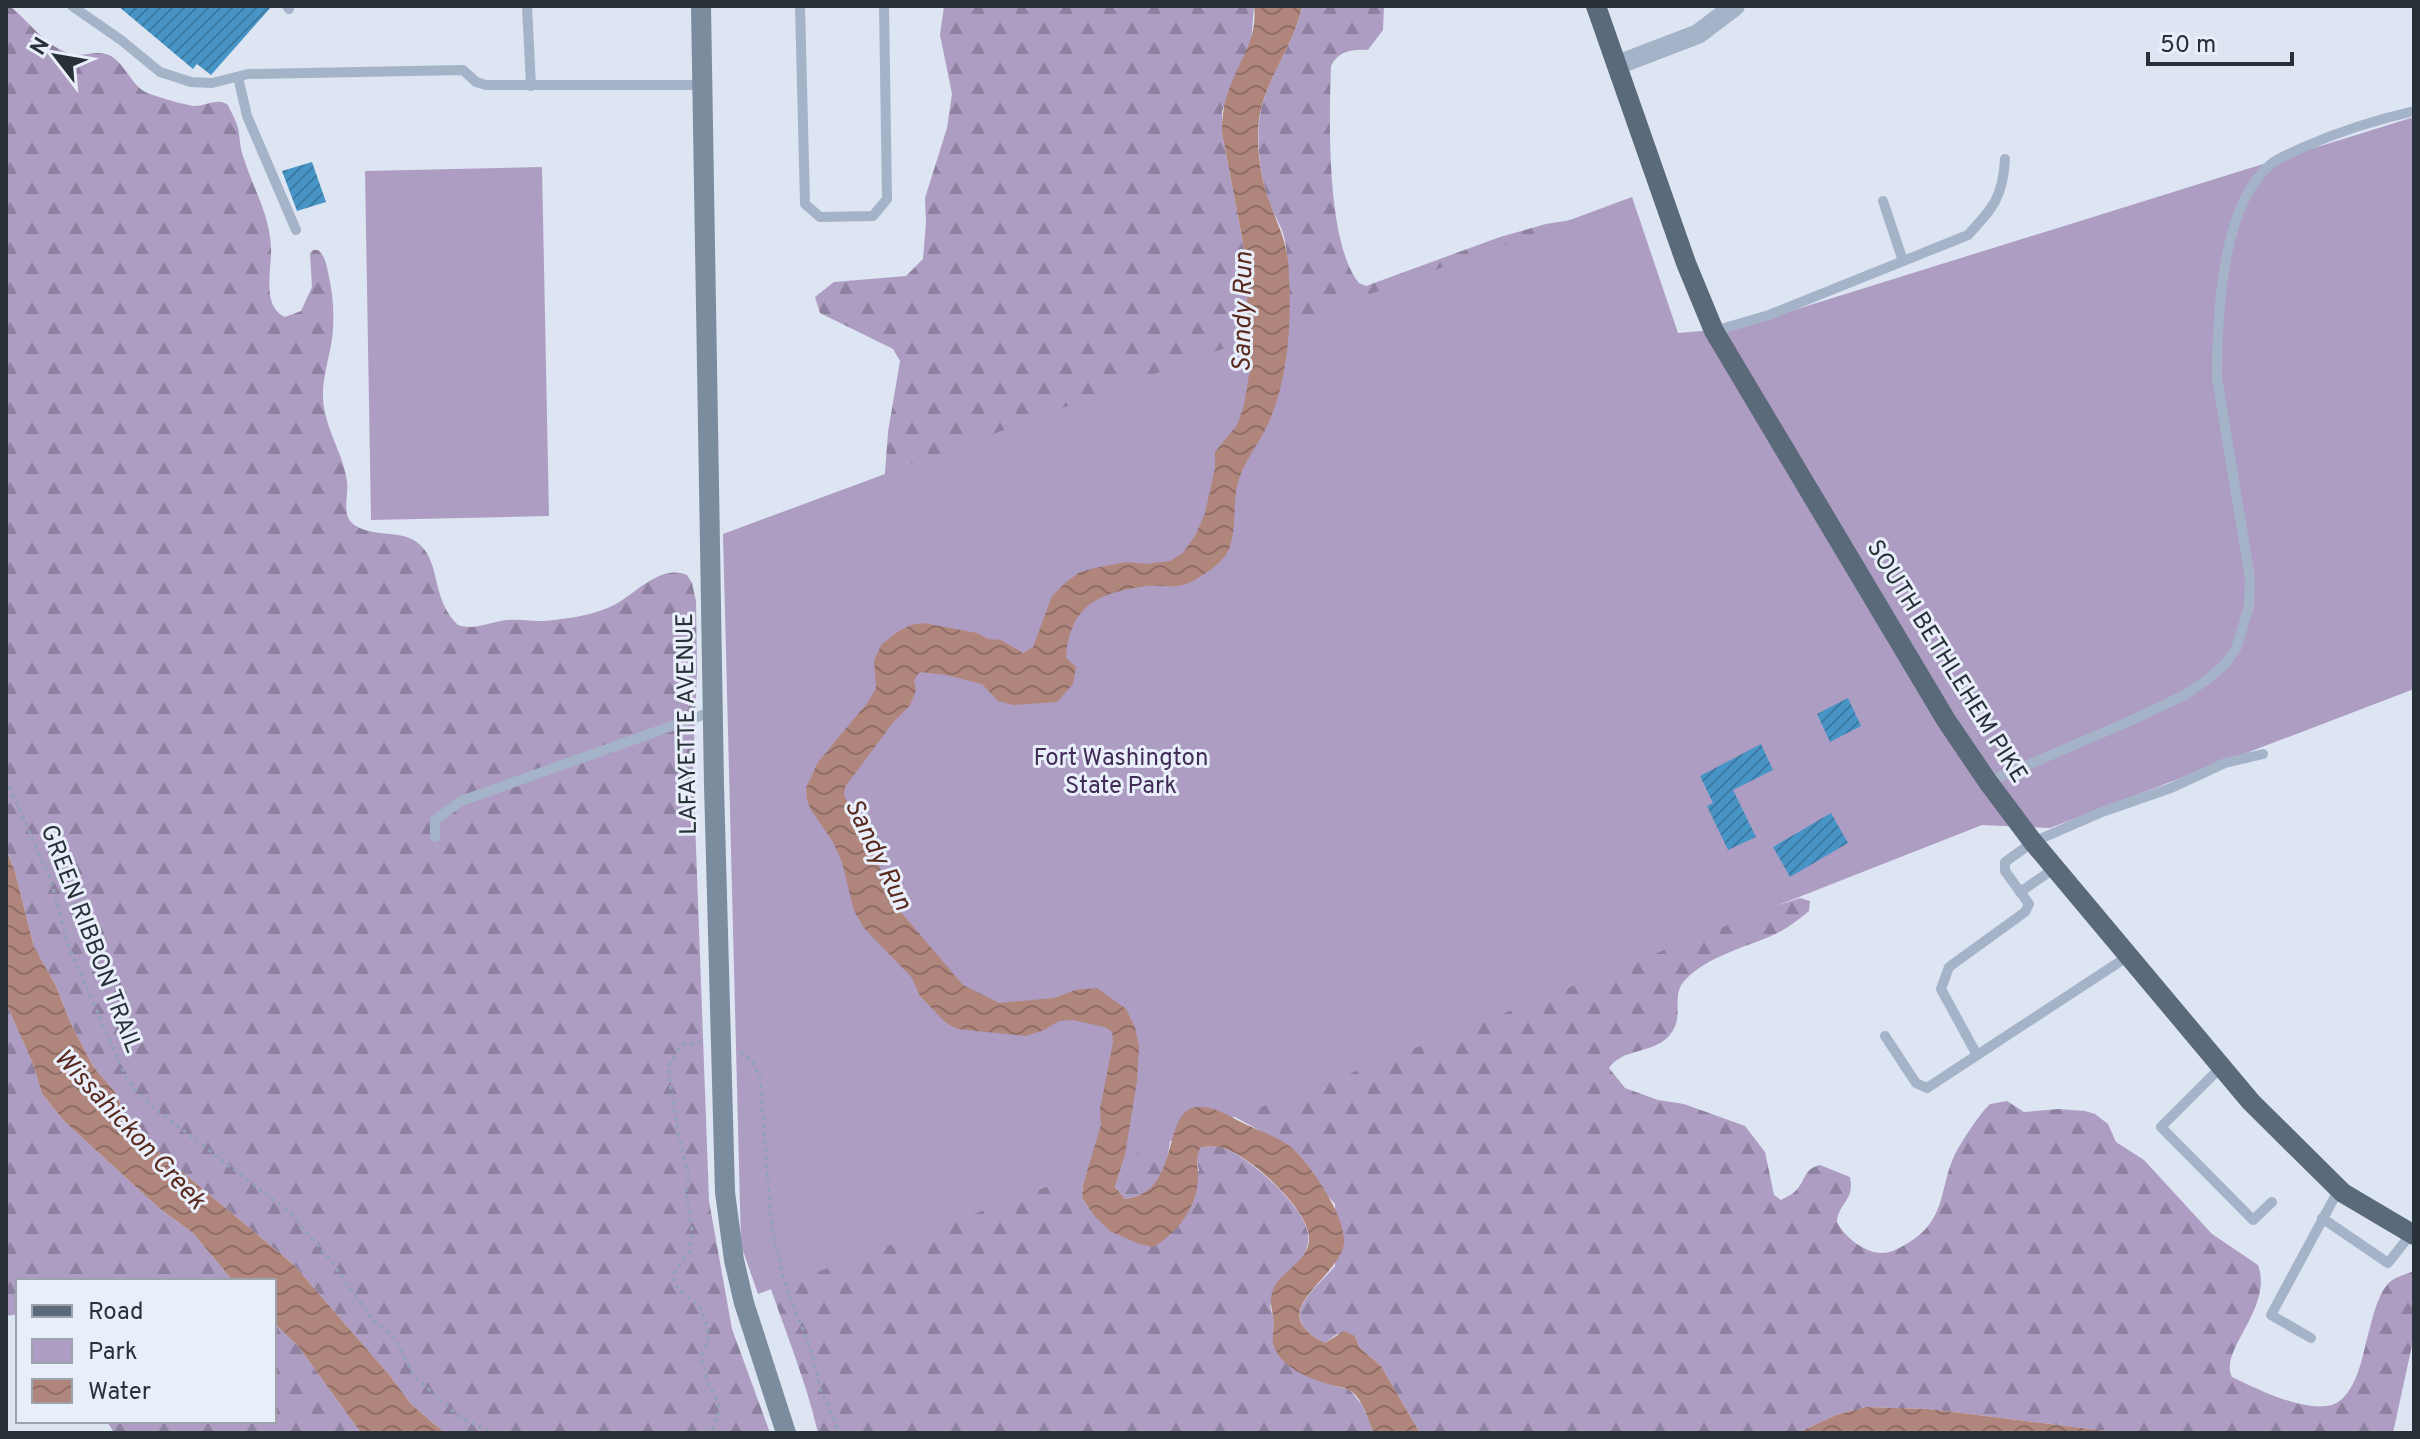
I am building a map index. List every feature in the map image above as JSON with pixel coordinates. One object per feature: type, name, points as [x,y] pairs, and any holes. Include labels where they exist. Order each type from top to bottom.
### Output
[{"type":"main road","name":"LAFAYETTE AVENUE","points":[[701,6],[721,1101],[726,1203],[744,1303],[786,1433]]},
{"type":"main road","name":"SOUTH BETHLEHEM PIKE","points":[[1596,6],[1686,263],[1714,331],[1946,720],[2033,842],[2221,1067],[2339,1189],[2412,1235]]},
{"type":"street","points":[[1617,65],[1685,41],[1709,28],[1735,6]]},
{"type":"lane","points":[[72,6],[160,72],[191,82],[212,83],[248,74],[463,70],[476,82],[486,85],[702,85]]},
{"type":"lane","points":[[527,6],[531,86]]},
{"type":"lane","points":[[800,6],[805,204],[820,217],[873,216],[887,199],[884,6]]},
{"type":"lane","points":[[238,77],[247,116],[296,230]]},
{"type":"lane","points":[[1988,782],[2185,695],[2225,664],[2236,649],[2249,606],[2250,578],[2217,378],[2222,295],[2236,221],[2246,197],[2271,164],[2351,127],[2414,111]]},
{"type":"lane","points":[[1714,331],[1769,315],[1968,235],[1989,212],[2004,185],[2005,159]]},
{"type":"lane","points":[[1883,201],[1903,261]]},
{"type":"lane","points":[[435,837],[435,820],[461,801],[714,711]]},
{"type":"lane","points":[[1977,1055],[1941,989],[1949,967],[2025,912],[2029,904],[2005,871],[2005,862],[2033,842],[2102,812],[2171,788],[2225,763],[2263,754]]},
{"type":"lane","points":[[2020,892],[2055,868]]},
{"type":"lane","points":[[1885,1036],[1916,1083],[1927,1088],[2130,955]]},
{"type":"lane","points":[[2221,1067],[2161,1127],[2253,1220],[2272,1202]]},
{"type":"lane","points":[[2311,1338],[2271,1315],[2339,1189]]},
{"type":"lane","points":[[2322,1218],[2388,1263],[2412,1235]]},
{"type":"path","name":"GREEN RIBBON TRAIL","points":[[6,779],[51,881],[69,947],[125,1075],[137,1092],[288,1211],[327,1256],[373,1320],[396,1340],[413,1375],[458,1416],[492,1433]]},
{"type":"path","points":[[706,1042],[681,1045],[669,1065],[678,1132],[689,1177],[686,1191],[692,1231],[689,1252],[674,1273],[674,1282],[699,1306],[704,1316],[709,1338],[701,1357],[708,1384],[720,1410],[711,1433]]},
{"type":"path","points":[[736,1050],[752,1060],[760,1078],[775,1245],[787,1290],[812,1353],[820,1388],[840,1433]]},
{"type":"green space","points":[[6,6],[10,6],[44,39],[60,49],[73,55],[100,53],[111,56],[139,87],[150,94],[193,106],[216,102],[228,105],[268,224],[270,296],[278,312],[285,317],[301,311],[312,287],[310,253],[318,250],[326,263],[333,322],[323,399],[327,421],[345,471],[348,517],[365,530],[401,535],[417,542],[433,566],[444,606],[458,625],[474,627],[500,621],[544,621],[590,614],[616,604],[649,581],[668,573],[687,575],[692,583],[696,601],[697,670],[693,766],[709,1201],[732,1329],[770,1433],[445,1433],[411,1404],[294,1265],[139,1136],[115,1092],[93,1066],[34,947],[6,849]]},
{"type":"green space","points":[[944,6],[1254,6],[1251,43],[1222,111],[1222,133],[1249,274],[1244,339],[1250,369],[1101,1125],[1082,1198],[1095,1217],[1199,1171],[1196,1155],[1201,1147],[1227,1149],[1254,1166],[1292,1204],[1307,1231],[1306,1251],[1270,1306],[1274,1320],[1273,1346],[1326,1383],[1350,1390],[1362,1405],[1374,1433],[818,1433],[800,1370],[763,1265],[884,486],[888,432],[900,361],[893,349],[820,313],[815,297],[834,282],[906,276],[923,259],[925,198],[947,128],[952,94],[940,35]]},
{"type":"green space","points":[[1302,6],[1384,6],[1383,30],[1368,50],[1346,52],[1337,57],[1331,66],[1330,147],[1335,210],[1340,240],[1359,283],[1366,286],[1500,237],[1546,224],[1584,218],[1767,909],[1800,898],[1810,901],[1809,911],[1788,927],[1715,959],[1694,972],[1680,987],[1678,1015],[1674,1030],[1668,1037],[1654,1046],[1622,1057],[1609,1068],[1625,1088],[1658,1100],[1684,1104],[1745,1126],[1765,1152],[1774,1195],[1781,1200],[1796,1190],[1808,1171],[1820,1165],[1850,1177],[1850,1191],[1837,1222],[1852,1241],[1879,1253],[1904,1246],[1930,1224],[1955,1154],[1990,1104],[2007,1101],[2024,1112],[2059,1109],[2095,1114],[2108,1124],[2116,1142],[2144,1160],[2212,1234],[2258,1265],[2261,1281],[2259,1297],[2232,1355],[2232,1377],[2271,1395],[2303,1405],[2332,1405],[2348,1392],[2356,1376],[2376,1307],[2387,1285],[2414,1271],[2414,1336],[2393,1433],[2122,1433],[1929,1409],[1866,1407],[1836,1415],[1797,1433],[1420,1433],[1381,1366],[1360,1348],[1355,1336],[1337,1334],[1325,1343],[1302,1324],[1302,1305],[1335,1266],[1335,1204],[1309,1167],[1290,1147],[1222,1110],[1170,1141],[1163,1172],[1153,1187],[1125,1199],[1115,1187],[1125,1155],[989,691],[1288,285],[1284,237],[1270,205],[1261,170],[1259,126],[1268,87],[1293,34]]},
{"type":"green space","name":"Fort Washington State Park","points":[[2414,117],[2414,689],[2050,828],[1982,825],[1334,1080],[758,1294],[741,1245],[723,534],[1632,197],[1678,333],[1736,328]]},
{"type":"green space","points":[[542,167],[549,516],[371,520],[365,171]]},
{"type":"green space","points":[[6,1003],[33,1064],[42,1094],[65,1122],[159,1208],[193,1233],[231,1279],[16,1279],[16,1314],[6,1316]]},
{"type":"green space","points":[[276,1325],[298,1346],[361,1433],[114,1433],[108,1423],[276,1423]]},
{"type":"water","points":[[1254,6],[1302,6],[1294,33],[1264,99],[1258,135],[1266,193],[1287,253],[1289,321],[1286,360],[1277,399],[1268,425],[1240,476],[1228,552],[1212,569],[1191,582],[1178,586],[1129,589],[1090,605],[1073,625],[1066,658],[1076,667],[1073,684],[1057,702],[1013,705],[998,701],[982,684],[920,672],[914,680],[916,690],[910,705],[845,787],[844,796],[866,832],[894,904],[963,985],[999,1003],[1054,998],[1075,990],[1097,988],[1126,1009],[1135,1027],[1139,1047],[1125,1155],[1115,1187],[1125,1199],[1147,1191],[1160,1176],[1180,1120],[1190,1109],[1208,1108],[1237,1120],[1279,1140],[1300,1156],[1328,1195],[1344,1237],[1343,1248],[1336,1261],[1300,1309],[1300,1320],[1308,1332],[1325,1343],[1344,1331],[1355,1336],[1360,1348],[1381,1366],[1420,1433],[1374,1433],[1362,1405],[1351,1391],[1305,1375],[1283,1361],[1278,1354],[1273,1341],[1272,1293],[1280,1279],[1304,1255],[1309,1239],[1307,1228],[1301,1215],[1279,1189],[1241,1157],[1224,1148],[1201,1147],[1197,1159],[1197,1189],[1190,1209],[1178,1227],[1153,1247],[1110,1231],[1095,1217],[1082,1198],[1083,1185],[1101,1125],[1100,1109],[1113,1042],[1112,1032],[1105,1027],[1072,1020],[1059,1021],[1026,1036],[957,1029],[945,1022],[920,996],[912,978],[864,928],[854,911],[842,862],[807,800],[806,788],[818,762],[876,688],[874,660],[882,644],[899,631],[923,623],[1001,640],[1023,653],[1033,647],[1052,596],[1080,572],[1127,562],[1146,564],[1170,561],[1183,553],[1196,534],[1205,513],[1215,468],[1215,452],[1237,425],[1250,369],[1244,339],[1249,274],[1222,127],[1227,96],[1253,29]]},
{"type":"water","name":"Wissahickon Creek","points":[[6,849],[34,947],[93,1066],[115,1092],[139,1136],[294,1265],[411,1404],[445,1433],[361,1433],[298,1346],[276,1325],[276,1279],[231,1279],[193,1233],[159,1208],[65,1122],[42,1094],[33,1064],[6,1003]]},
{"type":"water","points":[[1866,1407],[1929,1409],[2122,1433],[1797,1433],[1836,1415]]},
{"type":"building","points":[[118,6],[272,6],[211,75],[197,64],[193,69]]},
{"type":"building","points":[[312,162],[326,202],[297,211],[282,171]]},
{"type":"building","points":[[1848,698],[1861,726],[1830,742],[1817,714]]},
{"type":"building","points":[[1761,744],[1773,770],[1733,790],[1756,837],[1728,850],[1707,806],[1713,803],[1700,776]]},
{"type":"building","points":[[1831,813],[1848,843],[1790,877],[1773,847]]},
{"type":"water label","name":"Sandy Run","points":[[1244,312]]},
{"type":"water label","name":"Sandy Run","points":[[877,855]]}]
